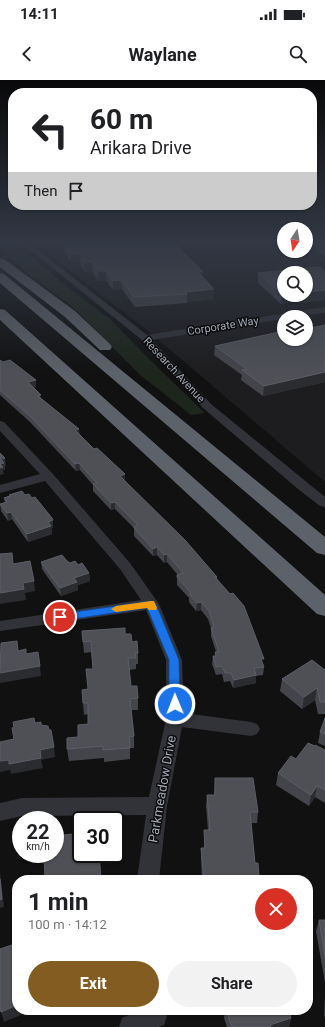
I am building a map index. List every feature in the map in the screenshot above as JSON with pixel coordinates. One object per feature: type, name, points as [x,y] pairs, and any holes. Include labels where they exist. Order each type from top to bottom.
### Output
[{"type":"highway","points":[[9,284],[146,397],[325,548]]},
{"type":"highway","points":[[31,284],[86,328],[136,378],[142,386],[146,397]]},
{"type":"highway","points":[[0,313],[325,608]]},
{"type":"highway","points":[[0,317],[24,334]]},
{"type":"street","name":"Research Avenue","points":[[77,284],[145,338],[207,406],[302,486],[325,503]]},
{"type":"street","name":"Corporate Way","points":[[145,338],[325,310]]},
{"type":"street","name":"Parkmeadow Drive","points":[[0,424],[48,476],[125,566],[151,604],[174,660],[175,719],[157,806],[149,875]]},
{"type":"street","points":[[0,489],[48,476]]},
{"type":"street","points":[[0,626],[151,604]]},
{"type":"street","points":[[175,719],[251,729]]},
{"type":"street","points":[[0,812],[22,807],[157,806]]},
{"type":"street","points":[[131,1027],[156,1018]]},
{"type":"shaded area","points":[[42,284],[64,284],[110,319],[205,413],[191,415],[139,374],[73,307]]},
{"type":"shaded area","points":[[87,284],[277,284],[277,302],[313,302],[313,284],[325,284],[325,482],[147,330]]},
{"type":"building","points":[[124,284],[209,284],[214,289],[186,292],[187,294],[134,297]]},
{"type":"building","points":[[271,284],[277,284],[277,290]]},
{"type":"building","points":[[313,284],[325,284],[325,290],[313,291]]},
{"type":"building","points":[[325,325],[325,372],[264,386],[242,370],[247,369],[215,346],[277,332],[277,346],[313,346],[313,328]]},
{"type":"building","points":[[0,360],[3,362],[10,360],[36,380],[28,382],[41,395],[38,396],[79,429],[75,430],[94,449],[97,448],[125,474],[120,476],[185,540],[230,594],[233,593],[244,606],[264,659],[261,659],[264,667],[254,668],[256,675],[234,680],[231,673],[225,673],[222,666],[216,667],[213,656],[216,656],[215,652],[219,652],[211,628],[214,627],[209,611],[201,602],[197,603],[189,594],[191,593],[177,577],[177,575],[183,573],[167,554],[164,555],[157,547],[153,549],[134,528],[138,525],[115,502],[111,503],[93,484],[97,483],[79,463],[75,464],[30,416],[0,390]]},
{"type":"building","points":[[0,453],[5,458],[1,459],[4,463],[0,464]]},
{"type":"building","points":[[22,491],[25,495],[29,494],[32,498],[35,497],[52,518],[53,520],[48,522],[51,526],[27,534],[11,512],[7,513],[0,504],[7,502],[4,498]]},
{"type":"building","points":[[12,553],[13,564],[30,561],[34,581],[23,583],[24,589],[0,593],[0,554]]},
{"type":"building","points":[[62,555],[70,563],[75,561],[78,565],[82,563],[89,573],[74,578],[77,582],[60,588],[41,562]]},
{"type":"building","points":[[125,628],[125,634],[131,634],[132,642],[137,641],[138,653],[135,653],[136,658],[128,658],[131,686],[137,686],[138,698],[130,699],[134,736],[129,737],[130,748],[103,750],[103,746],[67,749],[67,738],[78,737],[78,725],[88,724],[88,703],[83,703],[82,690],[88,689],[86,669],[93,669],[91,641],[83,642],[82,631]]},
{"type":"building","points":[[17,641],[18,651],[26,649],[26,654],[38,652],[40,666],[0,673],[1,643]]},
{"type":"building","points":[[312,660],[325,670],[325,702],[320,702],[317,688],[304,697],[282,679]]},
{"type":"building","points":[[34,718],[35,723],[41,722],[41,725],[48,726],[49,730],[51,730],[54,747],[40,750],[41,758],[9,764],[9,760],[0,761],[0,742],[14,739],[12,728],[14,727],[13,722]]},
{"type":"building","points":[[325,718],[325,734],[320,732]]},
{"type":"building","points":[[308,743],[325,750],[325,790],[317,786],[311,795],[278,773],[291,756],[296,759]]},
{"type":"building","points":[[215,778],[253,778],[258,812],[250,812],[255,863],[258,863],[259,875],[204,875],[201,848],[205,848],[204,830],[210,830],[207,795],[215,795]]},
{"type":"building","points":[[72,834],[72,863],[100,863],[101,875],[45,875],[44,863],[64,863],[64,835]]},
{"type":"building","points":[[0,879],[2,899],[0,900]]},
{"type":"building","points":[[319,920],[325,920],[325,957]]},
{"type":"building","points":[[12,945],[12,1007],[1,1012],[0,1009],[0,949]]},
{"type":"building","points":[[228,1015],[290,1015],[291,1018],[270,1025],[271,1027],[232,1027]]},
{"type":"slow traffic","points":[[116,609],[151,604],[152,608]]},
{"type":"route","points":[[60,617],[151,604],[174,660],[175,704]]}]
